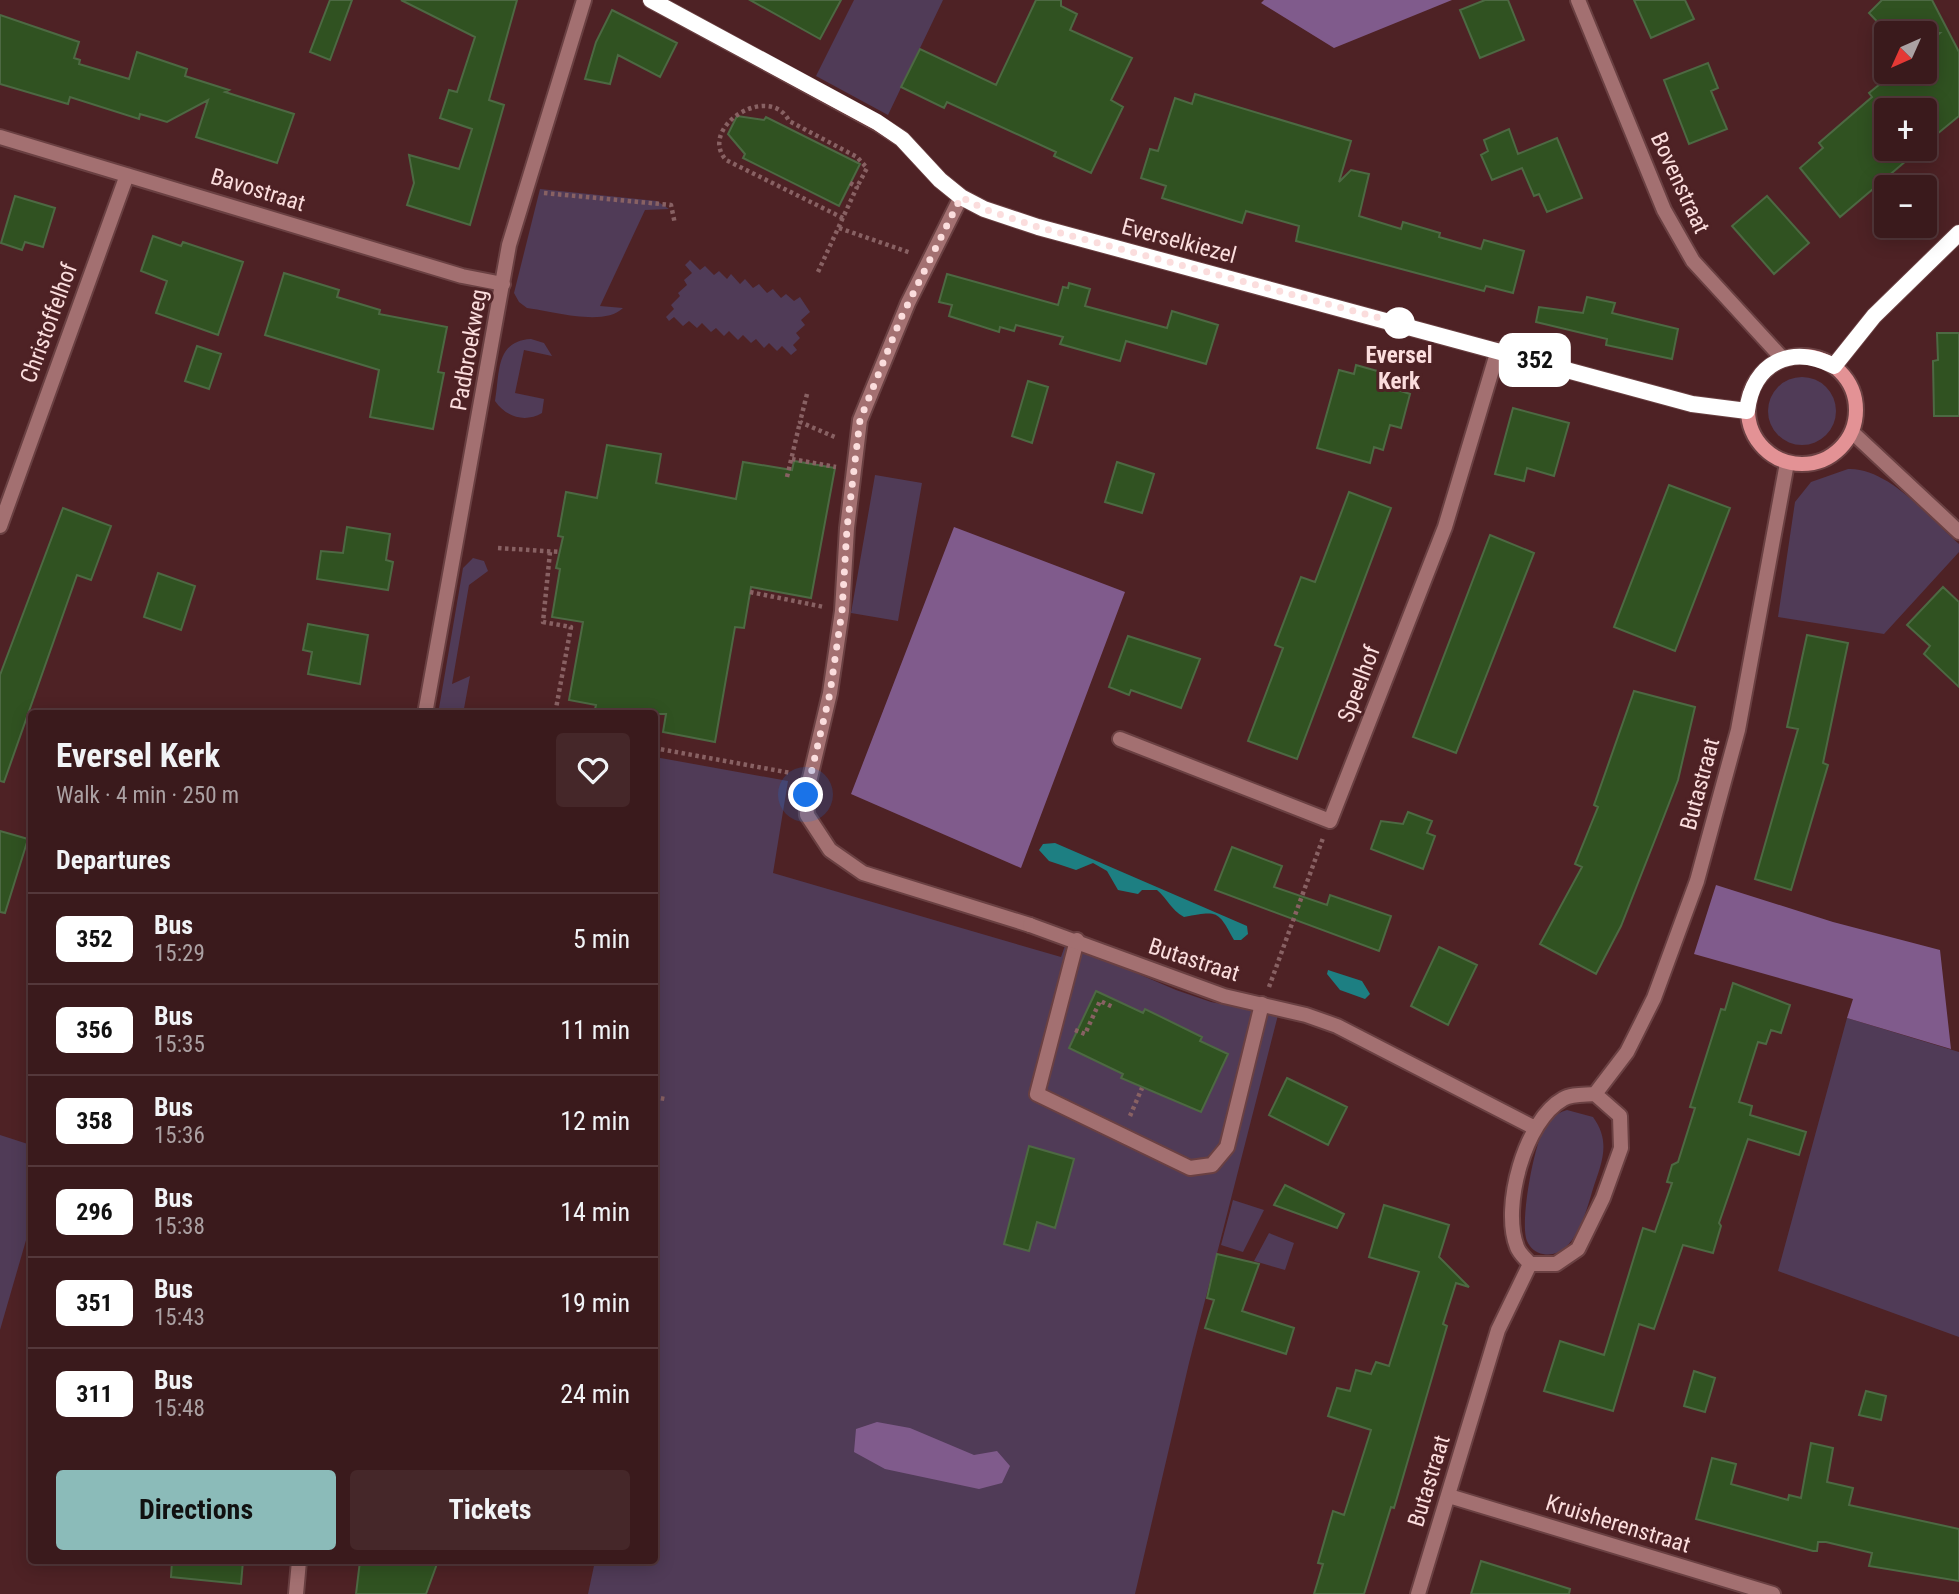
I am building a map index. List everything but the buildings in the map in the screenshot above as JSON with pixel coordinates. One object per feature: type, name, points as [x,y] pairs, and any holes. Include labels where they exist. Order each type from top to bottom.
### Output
[{"type":"street","name":"Padbroekweg","points":[[426,710],[509,245],[584,0]]},
{"type":"street","name":"Everselkiezel","points":[[651,0],[877,122],[902,139],[940,180],[961,197],[984,209],[1038,227],[1692,404],[1747,411]]},
{"type":"street","name":"Bovenstraat","points":[[1578,0],[1664,210],[1693,261],[1783,359]]},
{"type":"street","name":"Bavostraat","points":[[0,137],[462,276],[503,284]]},
{"type":"street","name":"Christoffelhof","points":[[0,526],[127,175]]},
{"type":"street","name":"Butastraat","points":[[961,197],[929,259],[870,390],[860,420],[853,470],[842,611],[830,693],[806,795],[807,815],[830,850],[844,861],[890,884],[1076,940],[1155,973],[1224,996],[1337,1026],[1533,1127]]},
{"type":"street","points":[[1834,366],[1874,316],[1959,233]]},
{"type":"street","name":"Speelhof","points":[[1330,821],[1445,527],[1498,350]]},
{"type":"street","points":[[1807,356],[1834,366],[1844,376],[1854,397],[1856,416],[1846,442],[1829,457],[1805,465],[1787,463],[1760,446],[1749,423],[1747,411],[1754,384],[1763,372],[1783,359],[1807,356]]},
{"type":"street","points":[[1852,432],[1959,532]]},
{"type":"street","name":"Butastraat","points":[[1595,1094],[1627,1052],[1654,998],[1697,881],[1738,730],[1787,463]]},
{"type":"street","points":[[1120,739],[1330,821]]},
{"type":"street","points":[[1076,940],[1037,1094],[1190,1168],[1212,1165],[1227,1147],[1262,1004]]},
{"type":"street","points":[[1595,1094],[1620,1116],[1621,1148],[1603,1198],[1578,1249],[1556,1264],[1530,1264],[1517,1247],[1513,1215],[1518,1172],[1533,1127],[1548,1110],[1565,1097],[1595,1094]]},
{"type":"street","name":"Butastraat","points":[[1418,1594],[1450,1496],[1498,1330],[1530,1264]]},
{"type":"street","name":"Kruisherenstraat","points":[[1450,1496],[1773,1594]]},
{"type":"street","points":[[296,1594],[299,1564]]},
{"type":"path","points":[[818,272],[867,168],[858,156],[789,121],[786,115],[773,108],[745,109],[733,115],[719,144],[720,153],[726,160],[843,218]]},
{"type":"path","points":[[850,183],[857,187]]},
{"type":"path","points":[[527,187],[542,193],[671,205],[676,224]]},
{"type":"path","points":[[839,228],[929,259]]},
{"type":"path","points":[[788,477],[807,394]]},
{"type":"path","points":[[800,422],[856,445]]},
{"type":"path","points":[[792,459],[853,470]]},
{"type":"path","points":[[498,548],[560,552]]},
{"type":"path","points":[[550,552],[543,622],[571,627],[556,710]]},
{"type":"path","points":[[750,592],[842,611]]},
{"type":"path","points":[[658,749],[811,777]]},
{"type":"path","points":[[1262,1004],[1330,821]]},
{"type":"path","points":[[1089,1025],[1100,1001],[1113,1007]]},
{"type":"path","points":[[1121,1135],[1142,1088]]},
{"type":"path","points":[[658,1098],[665,1099]]},
{"type":"shaded area","points":[[854,0],[943,0],[888,115],[816,76]]},
{"type":"shaded area","points":[[1264,0],[1452,0],[1334,48],[1261,3]]},
{"type":"shaded area","points":[[540,189],[657,201],[669,209],[645,210],[600,306],[623,308],[614,314],[577,316],[527,308],[519,302],[514,293]]},
{"type":"shaded area","points":[[690,260],[700,270],[705,266],[714,275],[719,271],[727,279],[731,274],[740,284],[745,279],[753,288],[759,284],[767,293],[773,289],[781,298],[786,294],[794,301],[800,297],[810,312],[801,320],[805,325],[796,333],[800,338],[793,345],[797,350],[791,355],[782,346],[777,351],[769,343],[764,348],[756,339],[751,343],[743,335],[738,340],[729,331],[724,336],[716,328],[711,332],[702,323],[697,328],[689,321],[683,326],[674,317],[669,321],[666,317],[674,309],[671,305],[687,285],[684,280],[692,273],[685,265]]},
{"type":"shaded area","points":[[531,339],[544,343],[552,356],[524,350],[515,393],[544,399],[542,413],[529,418],[516,417],[499,407],[495,401],[499,370],[505,352],[511,346]]},
{"type":"shaded area","points":[[1802,377],[1815,380],[1826,387],[1833,398],[1836,411],[1833,424],[1826,435],[1815,442],[1802,445],[1789,442],[1778,435],[1771,424],[1768,411],[1771,398],[1778,387],[1789,380]]},
{"type":"shaded area","points":[[1848,469],[1878,476],[1893,485],[1922,508],[1959,544],[1959,552],[1884,634],[1778,617],[1795,502],[1811,482]]},
{"type":"shaded area","points":[[875,475],[922,483],[898,621],[851,613]]},
{"type":"shaded area","points":[[954,527],[1125,592],[1021,868],[851,794]]},
{"type":"shaded area","points":[[473,558],[484,561],[488,571],[469,585],[452,684],[470,676],[464,710],[439,710],[463,568]]},
{"type":"shaded area","points":[[658,758],[788,781],[773,873],[1061,957],[1066,943],[1211,1002],[1278,1015],[1189,1363],[1135,1594],[588,1594],[594,1564],[658,1564]]},
{"type":"shaded area","points":[[1716,885],[1833,922],[1940,950],[1951,1049],[1847,1018],[1853,999],[1694,954]]},
{"type":"shaded area","points":[[1847,1018],[1959,1052],[1959,1337],[1778,1271]]},
{"type":"shaded area","points":[[1567,1110],[1593,1117],[1602,1136],[1603,1154],[1582,1222],[1570,1243],[1553,1254],[1543,1254],[1530,1246],[1525,1231],[1530,1180],[1543,1130],[1550,1119]]},
{"type":"shaded area","points":[[0,1135],[28,1144],[28,1233],[0,1330]]},
{"type":"shaded area","points":[[1233,1200],[1264,1210],[1243,1252],[1221,1245]]},
{"type":"shaded area","points":[[1269,1233],[1294,1243],[1285,1270],[1254,1261]]},
{"type":"shaded area","points":[[877,1422],[910,1428],[974,1455],[997,1451],[1010,1466],[1002,1483],[979,1489],[885,1469],[854,1452],[856,1429]]},
{"type":"water","points":[[1055,843],[1247,926],[1248,934],[1241,940],[1234,940],[1216,915],[1184,917],[1175,911],[1157,890],[1142,890],[1138,894],[1118,890],[1107,871],[1093,863],[1076,870],[1049,861],[1039,850],[1043,844]]},
{"type":"water","points":[[1328,970],[1362,981],[1370,994],[1365,999],[1340,990],[1327,974]]},
{"type":"bus line","name":"352","points":[[651,0],[877,122],[902,139],[940,180],[961,197],[984,209],[1038,227],[1692,404],[1747,411],[1754,384],[1763,372],[1783,359],[1807,356],[1834,366],[1874,316],[1959,233]]},
{"type":"place","name":"Eversel Kerk","points":[[1399,323]]},
{"type":"route","points":[[806,795],[830,693],[842,611],[847,528],[860,420],[901,318],[961,197],[984,209],[1038,227],[1401,324],[1399,323]]}]
